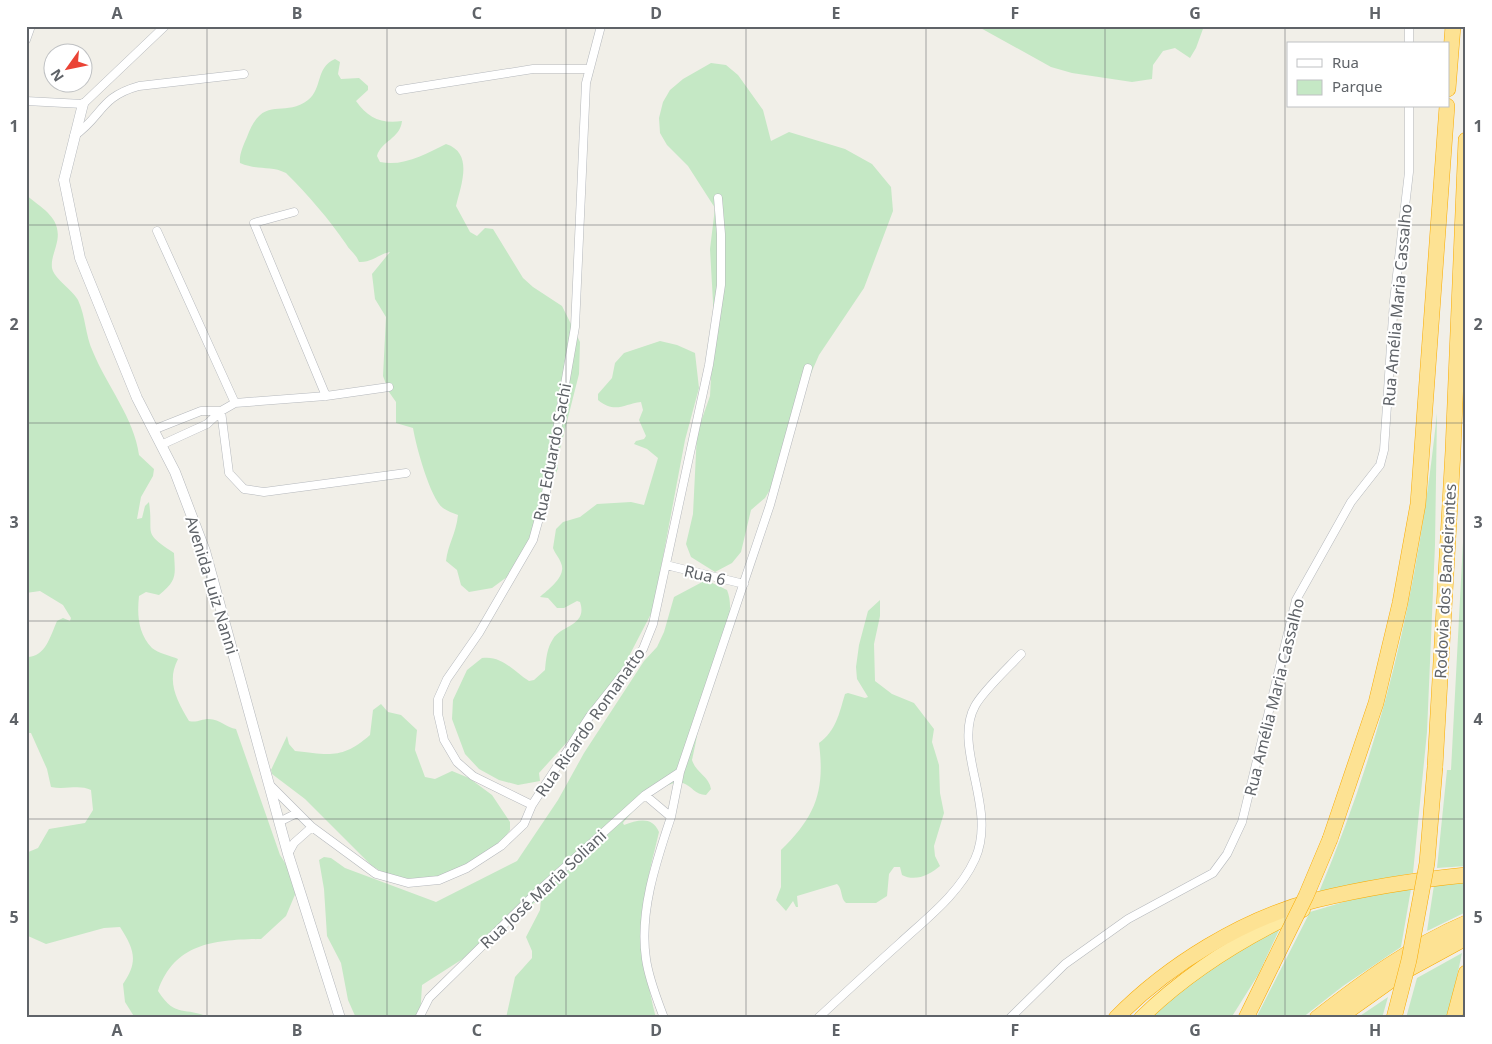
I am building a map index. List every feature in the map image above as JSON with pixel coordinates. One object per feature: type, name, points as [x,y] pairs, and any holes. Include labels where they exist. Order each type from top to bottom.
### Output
[{"type":"highway","points":[[1450,64],[1453,26]]},
{"type":"highway","points":[[1246,1018],[1306,896],[1330,840],[1376,703],[1400,603],[1418,504],[1447,108]]},
{"type":"highway","name":"Rodovia dos Bandeirantes","points":[[1394,1018],[1409,960],[1427,863],[1435,767],[1453,450],[1466,140]]},
{"type":"highway","points":[[1116,1018],[1168,974],[1212,944],[1284,911],[1316,900],[1466,875]]},
{"type":"highway","points":[[1141,1018],[1181,982],[1246,938],[1306,909],[1360,892]]},
{"type":"highway","points":[[1317,1018],[1361,984],[1414,950],[1466,923]]},
{"type":"highway","points":[[1338,1018],[1400,974],[1466,938]]},
{"type":"highway","points":[[1239,1018],[1271,967]]},
{"type":"highway","points":[[1456,1011],[1466,973]]},
{"type":"street","points":[[26,40],[31,26]]},
{"type":"street","points":[[26,101],[83,104],[165,26]]},
{"type":"street","name":"Rua Eduardo Sachi","points":[[532,805],[473,776],[457,762],[444,740],[438,714],[438,699],[447,679],[479,633],[534,540],[546,493],[575,327],[584,113],[588,69],[601,26]]},
{"type":"street","points":[[1409,26],[1409,42]]},
{"type":"street","points":[[400,90],[533,69],[588,69]]},
{"type":"street","points":[[74,136],[84,128],[102,105],[124,90],[139,86],[244,74]]},
{"type":"street","name":"Avenida Luiz Nanni","points":[[83,104],[64,180],[64,189],[80,258],[137,398],[175,472],[205,551],[288,854],[340,1018]]},
{"type":"street","name":"Rua Amélia Maria Cassalho","points":[[1010,1018],[1065,964],[1096,941],[1128,919],[1213,873],[1227,854],[1242,822],[1296,600],[1351,502],[1380,465],[1384,450],[1394,301],[1408,172],[1409,108]]},
{"type":"street","name":"Rua Ricardo Romanatto","points":[[268,784],[312,827],[376,874],[408,883],[439,880],[467,868],[501,846],[524,824],[532,805],[590,716],[629,670],[643,649],[653,624],[709,365],[721,285],[721,234],[718,198]]},
{"type":"street","points":[[294,212],[254,223],[326,396]]},
{"type":"street","points":[[157,231],[235,403]]},
{"type":"street","points":[[664,1018],[652,987],[646,960],[644,936],[650,891],[671,817],[680,772],[770,505],[808,368]]},
{"type":"street","points":[[161,445],[207,424],[221,411],[235,403],[326,396],[389,387]]},
{"type":"street","points":[[154,430],[201,412],[221,411]]},
{"type":"street","points":[[221,411],[228,473],[244,489],[264,492],[406,473]]},
{"type":"street","name":"Rua 6","points":[[666,566],[744,584]]},
{"type":"street","points":[[818,1018],[941,906],[962,882],[976,858],[982,835],[982,810],[969,740],[970,722],[975,705],[1020,654]]},
{"type":"street","name":"Rua José Maria Soliani","points":[[419,1018],[429,998],[533,896],[645,795],[680,772]]},
{"type":"street","points":[[645,795],[671,817]]},
{"type":"street","points":[[279,822],[298,812]]},
{"type":"street","points":[[288,854],[294,842],[312,827]]},
{"type":"green space","points":[[977,26],[1204,26],[1190,58],[1175,48],[1163,51],[1153,65],[1152,79],[1132,82],[1072,73],[1051,67]]},
{"type":"green space","points":[[335,59],[340,62],[338,74],[341,79],[359,78],[368,86],[368,90],[356,101],[365,112],[376,119],[388,122],[402,121],[398,132],[379,151],[377,156],[380,162],[397,163],[406,161],[446,144],[455,148],[463,162],[462,180],[456,206],[470,232],[477,236],[485,228],[493,229],[523,278],[562,306],[580,342],[579,374],[557,461],[558,468],[518,569],[492,588],[469,592],[461,585],[457,570],[446,561],[458,515],[443,508],[433,494],[420,459],[413,428],[396,423],[396,402],[389,392],[383,376],[386,317],[375,299],[372,274],[390,252],[367,261],[359,262],[325,216],[286,173],[275,169],[253,167],[240,163],[244,144],[253,124],[260,115],[274,109],[290,108],[308,100],[316,90],[324,68]]},
{"type":"green space","points":[[711,63],[726,65],[738,75],[763,110],[771,141],[789,132],[845,149],[872,164],[891,187],[893,211],[864,288],[819,355],[795,410],[771,488],[765,498],[751,510],[741,552],[732,563],[715,572],[691,557],[686,544],[693,514],[697,433],[710,396],[714,320],[710,249],[715,208],[688,166],[667,145],[660,133],[659,118],[663,102],[670,90],[683,79]]},
{"type":"green space","points":[[26,195],[46,211],[55,222],[58,237],[52,263],[53,272],[78,300],[83,313],[90,346],[132,428],[139,455],[154,469],[153,476],[141,497],[137,519],[142,518],[145,506],[149,502],[151,532],[157,541],[174,553],[175,572],[170,585],[159,595],[146,592],[139,596],[138,610],[141,630],[152,648],[178,659],[173,675],[174,691],[189,721],[213,719],[236,729],[280,855],[299,885],[286,916],[261,939],[228,941],[199,947],[186,953],[175,962],[165,975],[158,991],[170,1006],[210,1018],[135,1018],[125,1002],[123,984],[131,968],[133,955],[129,942],[120,927],[104,928],[46,944],[28,936],[26,933],[26,853],[38,848],[49,829],[85,823],[93,810],[91,790],[82,787],[51,787],[47,769],[31,733],[26,733],[26,657],[38,654],[42,650],[49,640],[57,621],[63,618],[70,621],[71,618],[63,605],[40,591],[26,593]]},
{"type":"green space","points":[[660,341],[677,345],[695,353],[699,388],[685,440],[653,610],[615,683],[587,720],[539,773],[540,781],[518,785],[499,780],[479,769],[465,754],[452,719],[453,700],[467,670],[482,658],[501,661],[529,681],[534,680],[545,670],[548,650],[553,639],[557,634],[577,621],[580,616],[580,602],[577,601],[564,608],[557,608],[548,598],[540,597],[556,582],[562,573],[561,563],[553,548],[556,529],[563,522],[580,517],[597,504],[631,502],[644,505],[658,458],[647,449],[634,444],[646,436],[639,420],[643,410],[641,402],[615,407],[598,400],[598,394],[612,378],[615,363],[624,353]]},
{"type":"green space","points":[[1437,413],[1435,545],[1427,732],[1413,873],[1319,892],[1343,833],[1363,774],[1381,716],[1396,657],[1420,537],[1430,476]]},
{"type":"green space","points":[[1466,485],[1466,866],[1437,868],[1447,770],[1451,770]]},
{"type":"green space","points":[[706,580],[727,590],[730,602],[727,628],[708,683],[692,760],[696,768],[708,781],[711,789],[706,795],[702,795],[683,783],[667,785],[650,796],[623,823],[624,825],[639,821],[649,821],[653,823],[659,832],[647,883],[643,930],[649,989],[656,1018],[506,1018],[515,977],[532,958],[532,951],[526,937],[540,910],[541,899],[522,910],[475,951],[422,985],[420,1018],[356,1018],[348,1000],[341,963],[327,936],[324,889],[319,860],[324,857],[331,858],[345,868],[436,902],[517,861],[558,800],[584,753],[644,661],[657,647],[664,632],[674,597]]},
{"type":"green space","points":[[880,600],[880,616],[874,644],[875,681],[892,694],[914,703],[934,729],[932,742],[939,765],[940,793],[944,813],[934,846],[935,856],[940,866],[927,875],[917,878],[902,875],[900,867],[894,867],[889,874],[887,896],[876,903],[846,903],[837,884],[797,896],[798,907],[796,907],[793,901],[786,911],[776,900],[781,887],[781,850],[803,826],[815,802],[821,775],[819,743],[833,727],[839,715],[845,694],[868,697],[857,679],[856,667],[859,645],[868,611]]},
{"type":"green space","points":[[381,704],[388,712],[401,715],[417,730],[415,750],[425,777],[435,779],[452,771],[469,778],[492,795],[510,822],[510,830],[504,839],[482,858],[433,880],[399,878],[385,874],[371,865],[305,799],[272,774],[271,770],[287,736],[289,744],[295,751],[318,754],[344,752],[370,735],[373,710]]},
{"type":"green space","points":[[1466,881],[1466,912],[1427,931],[1434,885]]},
{"type":"green space","points":[[1411,889],[1401,947],[1343,986],[1302,1018],[1256,1018],[1310,912],[1357,898]]},
{"type":"green space","points":[[1282,924],[1258,975],[1231,1018],[1147,1018],[1180,989]]},
{"type":"green space","points":[[1462,953],[1448,1018],[1406,1018],[1417,978]]},
{"type":"green space","points":[[1388,997],[1382,1018],[1357,1018]]}]
